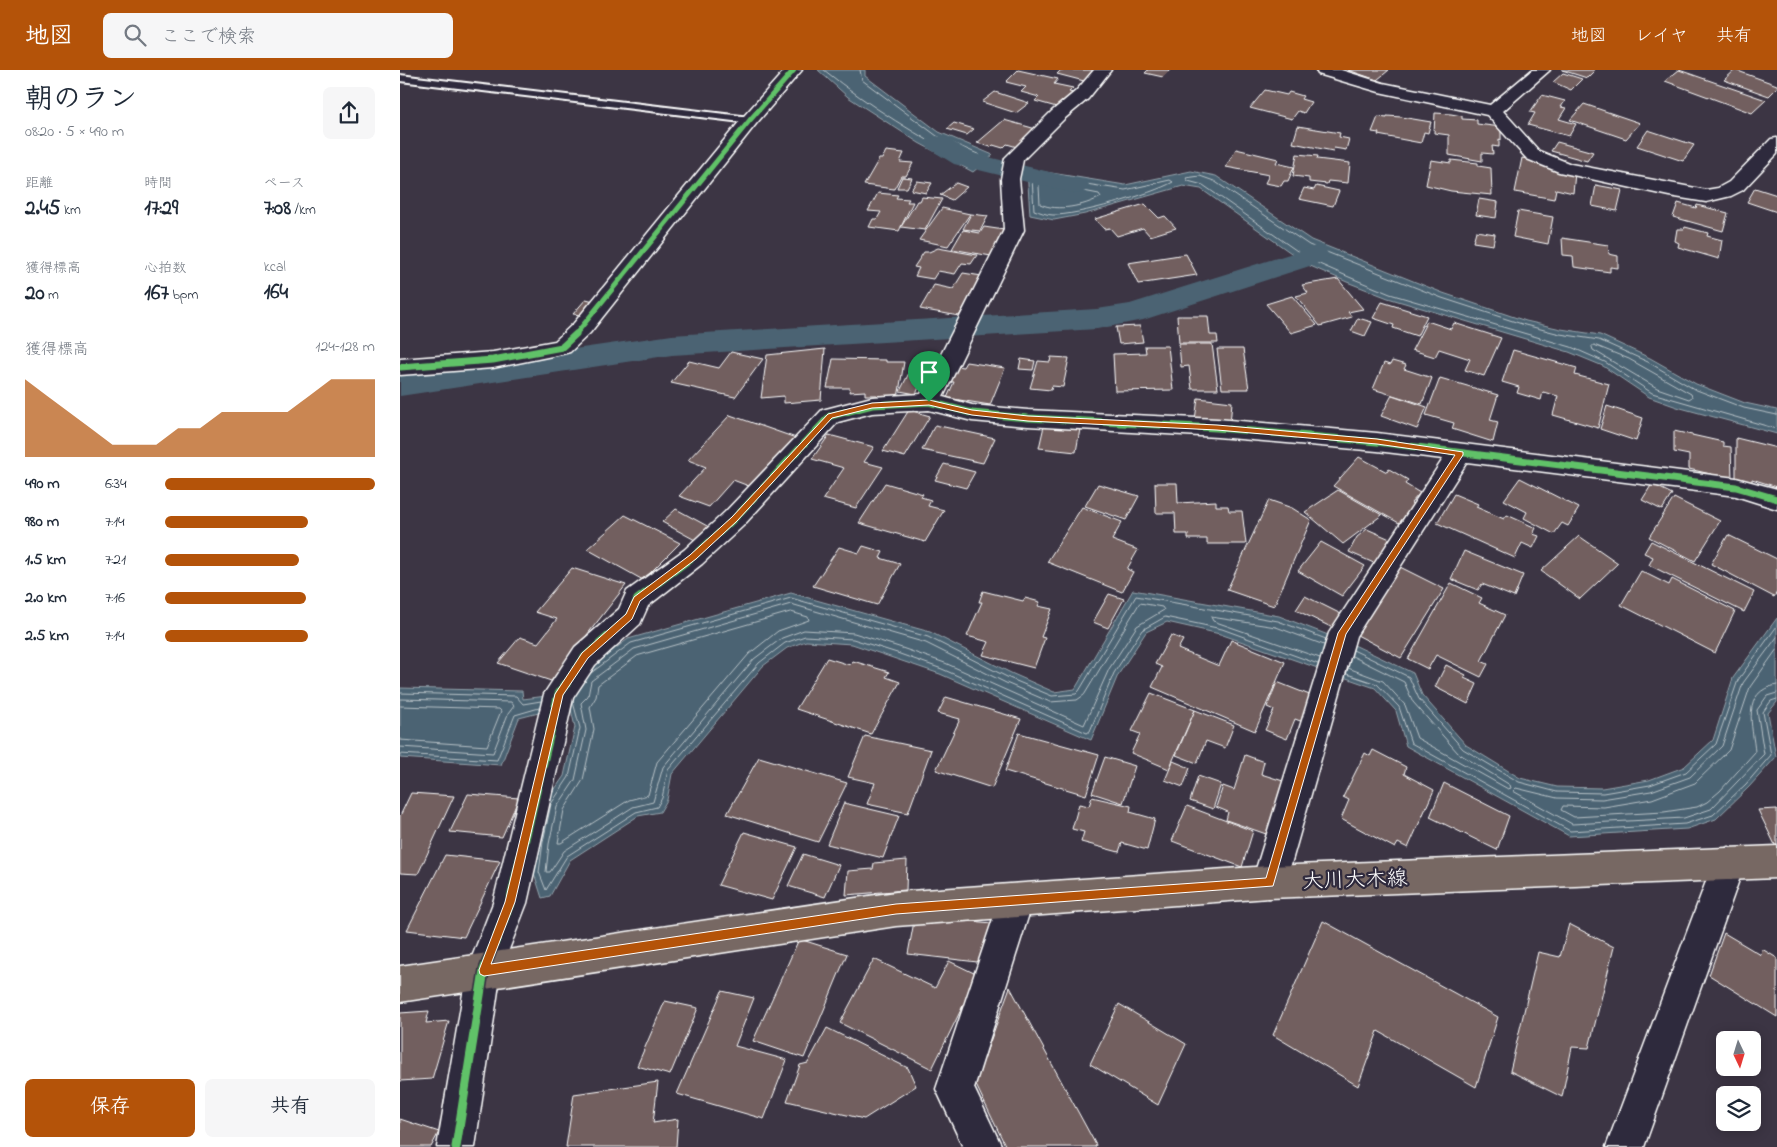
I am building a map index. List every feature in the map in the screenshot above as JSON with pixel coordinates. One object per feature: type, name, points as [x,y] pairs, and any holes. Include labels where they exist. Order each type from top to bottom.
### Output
[{"type":"main road","name":"大川大木線","points":[[400,984],[896,909],[1269,882],[1777,862]]},
{"type":"street","points":[[400,367],[492,360],[562,347],[582,328],[750,120],[794,70]]},
{"type":"street","points":[[929,402],[1014,230],[1010,179],[1014,158],[1058,115],[1082,95],[1103,70]]},
{"type":"street","points":[[1324,70],[1380,87],[1493,112],[1533,155],[1566,168],[1706,196],[1724,192],[1736,186],[1777,143]]},
{"type":"street","points":[[1493,112],[1542,70]]},
{"type":"street","points":[[456,1147],[484,970],[510,902],[556,708],[585,656],[630,616],[637,599],[693,557],[734,519],[830,416],[872,405],[929,402],[972,413],[1028,418],[1217,428],[1377,442],[1460,454],[1736,487],[1777,498]]},
{"type":"street","points":[[1269,882],[1342,633],[1460,454]]},
{"type":"street","points":[[1625,1147],[1729,863]]},
{"type":"street","points":[[984,1147],[955,1090],[1016,901]]},
{"type":"lane","points":[[400,78],[750,120]]},
{"type":"water","points":[[818,70],[865,70],[865,76],[939,132],[993,155],[973,172],[919,143],[848,97]]},
{"type":"water","points":[[1027,169],[1125,185],[1191,171],[1216,176],[1311,240],[1443,293],[1526,321],[1600,335],[1650,358],[1696,384],[1745,403],[1777,410],[1777,434],[1677,407],[1649,397],[1603,366],[1569,352],[1388,298],[1347,282],[1308,265],[1201,189],[1183,186],[1085,214],[1054,220],[1030,215]]},
{"type":"water","points":[[1133,590],[1279,616],[1354,645],[1413,673],[1422,695],[1466,745],[1520,778],[1557,787],[1602,788],[1649,780],[1684,767],[1713,740],[1733,678],[1777,618],[1777,702],[1768,713],[1776,757],[1716,819],[1687,829],[1569,836],[1406,746],[1396,711],[1375,688],[1220,634],[1167,622],[1146,632],[1118,675],[1091,740],[940,674],[852,644],[806,641],[787,648],[763,666],[672,774],[667,800],[660,812],[638,816],[570,860],[550,896],[542,898],[534,873],[538,842],[546,802],[564,776],[575,727],[570,705],[519,718],[501,765],[400,758],[400,688],[522,691],[523,699],[578,692],[579,676],[628,639],[791,593],[930,632],[1011,673],[1054,692],[1075,689]]},
{"type":"building","points":[[1018,70],[1058,79],[1054,84],[1073,88],[1069,92],[1074,93],[1060,108],[1035,101],[1039,97],[1021,92],[1026,87],[1006,82]]},
{"type":"building","points":[[1061,70],[1094,71],[1084,81],[1057,74]]},
{"type":"building","points":[[1148,70],[1170,70],[1163,77],[1145,73]]},
{"type":"building","points":[[1348,70],[1389,70],[1377,80]]},
{"type":"building","points":[[1562,70],[1595,70],[1587,78]]},
{"type":"building","points":[[1679,70],[1766,100],[1752,113],[1665,81]]},
{"type":"building","points":[[1735,70],[1777,85],[1777,88],[1769,96],[1724,80]]},
{"type":"building","points":[[1563,73],[1582,79],[1571,90],[1553,82]]},
{"type":"building","points":[[1265,90],[1287,95],[1289,92],[1303,96],[1301,99],[1311,102],[1304,113],[1298,111],[1292,119],[1250,108]]},
{"type":"building","points":[[995,92],[1029,103],[1016,113],[982,102]]},
{"type":"building","points":[[1542,95],[1565,101],[1561,107],[1566,108],[1559,119],[1576,124],[1569,136],[1528,125],[1535,113],[1530,112]]},
{"type":"building","points":[[1584,104],[1640,123],[1626,139],[1570,120]]},
{"type":"building","points":[[1435,113],[1462,116],[1462,119],[1477,120],[1477,124],[1501,127],[1499,147],[1492,146],[1493,154],[1482,153],[1482,161],[1449,155],[1449,135],[1434,133]]},
{"type":"building","points":[[1387,116],[1431,122],[1428,133],[1424,132],[1421,143],[1378,135],[1379,133],[1372,132],[1378,117],[1387,118]]},
{"type":"building","points":[[1004,120],[1036,129],[1017,147],[1007,144],[1003,148],[993,145],[991,147],[977,143]]},
{"type":"building","points":[[954,123],[974,129],[967,135],[947,129]]},
{"type":"building","points":[[1298,126],[1340,133],[1339,137],[1349,139],[1346,150],[1334,148],[1333,151],[1293,143]]},
{"type":"building","points":[[1648,130],[1694,145],[1683,161],[1637,146]]},
{"type":"building","points":[[1557,142],[1593,152],[1587,161],[1551,151]]},
{"type":"building","points":[[1236,149],[1278,159],[1276,163],[1294,167],[1288,181],[1284,181],[1281,186],[1265,183],[1269,175],[1226,167]]},
{"type":"building","points":[[886,151],[904,153],[900,162],[913,163],[906,176],[901,176],[894,189],[864,185],[879,159],[882,159]]},
{"type":"building","points":[[1297,154],[1318,156],[1317,159],[1350,163],[1348,183],[1328,181],[1327,184],[1309,182],[1309,178],[1293,176]]},
{"type":"building","points":[[1522,158],[1550,164],[1575,173],[1573,193],[1556,189],[1554,199],[1515,192]]},
{"type":"building","points":[[1431,160],[1451,163],[1451,160],[1478,163],[1478,166],[1491,168],[1492,195],[1451,191],[1426,185]]},
{"type":"building","points":[[902,177],[912,178],[907,188],[897,188]]},
{"type":"building","points":[[917,181],[932,183],[926,193],[911,190]]},
{"type":"building","points":[[956,183],[967,187],[952,200],[940,195]]},
{"type":"building","points":[[1596,185],[1622,190],[1617,211],[1592,206]]},
{"type":"building","points":[[1316,186],[1339,191],[1333,206],[1299,199],[1304,188],[1314,190]]},
{"type":"building","points":[[1755,188],[1777,195],[1777,212],[1747,202]]},
{"type":"building","points":[[878,193],[898,195],[896,198],[909,199],[907,202],[913,202],[899,231],[869,227],[873,219],[877,219],[881,212],[868,211]]},
{"type":"building","points":[[922,197],[942,199],[925,230],[901,227],[917,201],[920,201]]},
{"type":"building","points":[[1479,199],[1498,202],[1496,218],[1476,215]]},
{"type":"building","points":[[1678,203],[1696,208],[1697,205],[1728,213],[1723,231],[1673,217]]},
{"type":"building","points":[[1145,204],[1159,218],[1165,216],[1176,228],[1150,236],[1143,228],[1117,236],[1110,228],[1104,229],[1095,219]]},
{"type":"building","points":[[942,208],[970,214],[948,246],[919,240]]},
{"type":"building","points":[[1518,211],[1553,217],[1548,244],[1513,237]]},
{"type":"building","points":[[971,214],[988,216],[980,231],[963,229]]},
{"type":"building","points":[[984,227],[1004,230],[991,256],[952,249],[963,230],[980,233]]},
{"type":"building","points":[[1685,227],[1708,233],[1707,236],[1722,240],[1719,259],[1678,247],[1679,243],[1675,241],[1677,229],[1684,229]]},
{"type":"building","points":[[1476,231],[1495,234],[1493,245],[1473,242]]},
{"type":"building","points":[[1562,238],[1608,245],[1609,254],[1618,256],[1618,268],[1610,267],[1610,272],[1574,267],[1573,256],[1563,255]]},
{"type":"building","points":[[938,248],[977,255],[971,264],[962,263],[955,274],[938,271],[933,279],[915,276],[919,268],[914,267],[924,252]]},
{"type":"building","points":[[1186,254],[1197,275],[1138,284],[1128,263]]},
{"type":"building","points":[[963,273],[982,276],[959,316],[920,309],[934,285],[953,289]]},
{"type":"building","points":[[1338,279],[1363,309],[1348,312],[1352,317],[1320,326],[1296,296],[1308,293],[1302,285]]},
{"type":"building","points":[[1292,296],[1317,325],[1291,333],[1266,304]]},
{"type":"building","points":[[586,299],[594,301],[581,315],[573,314]]},
{"type":"building","points":[[1382,302],[1427,316],[1417,336],[1393,328],[1394,325],[1373,318]]},
{"type":"building","points":[[1177,316],[1208,316],[1210,335],[1217,335],[1218,343],[1179,343]]},
{"type":"building","points":[[1358,318],[1372,322],[1365,336],[1351,331]]},
{"type":"building","points":[[1427,321],[1451,329],[1454,323],[1501,338],[1484,376],[1465,370],[1470,359],[1439,349],[1435,357],[1412,350]]},
{"type":"building","points":[[1140,326],[1143,342],[1119,344],[1116,327]]},
{"type":"building","points":[[1179,344],[1212,344],[1218,389],[1192,389],[1189,366],[1181,367]]},
{"type":"building","points":[[1145,346],[1168,346],[1173,390],[1115,391],[1113,354],[1146,353]]},
{"type":"building","points":[[825,349],[821,400],[784,403],[784,396],[761,398],[767,355]]},
{"type":"building","points":[[1217,349],[1243,349],[1249,389],[1222,389]]},
{"type":"building","points":[[1513,350],[1577,368],[1575,375],[1609,384],[1598,428],[1553,415],[1558,396],[1543,392],[1541,400],[1517,393],[1519,387],[1502,382]]},
{"type":"building","points":[[731,352],[763,359],[735,397],[671,383],[689,361],[719,368]]},
{"type":"building","points":[[1051,357],[1069,358],[1063,387],[1052,386],[1051,390],[1030,388],[1038,361],[1050,362]]},
{"type":"building","points":[[833,359],[904,362],[898,398],[877,398],[877,395],[865,395],[865,391],[849,392],[850,388],[827,388]]},
{"type":"building","points":[[1021,359],[1035,361],[1033,370],[1019,369]]},
{"type":"building","points":[[1392,361],[1406,365],[1404,369],[1432,378],[1422,404],[1373,389],[1384,363],[1390,365]]},
{"type":"building","points":[[966,362],[1005,368],[990,405],[947,398],[954,382],[949,382],[956,366],[963,367]]},
{"type":"building","points":[[911,369],[926,372],[916,394],[900,391]]},
{"type":"building","points":[[1440,378],[1498,395],[1490,420],[1498,422],[1493,442],[1452,429],[1454,423],[1426,415]]},
{"type":"building","points":[[1392,395],[1427,407],[1417,429],[1381,416]]},
{"type":"building","points":[[1198,398],[1232,402],[1230,424],[1195,420]]},
{"type":"building","points":[[1607,406],[1643,418],[1636,441],[1600,429]]},
{"type":"building","points":[[909,410],[930,416],[905,457],[883,451]]},
{"type":"building","points":[[730,415],[796,438],[754,488],[733,480],[709,507],[679,496],[706,467],[688,460]]},
{"type":"building","points":[[935,425],[995,438],[983,463],[922,450]]},
{"type":"building","points":[[1044,426],[1080,429],[1076,452],[1039,448]]},
{"type":"building","points":[[1674,431],[1723,442],[1723,446],[1731,447],[1732,479],[1689,469],[1689,455],[1674,452]]},
{"type":"building","points":[[829,435],[874,447],[864,462],[883,467],[856,508],[823,499],[844,468],[812,459]]},
{"type":"building","points":[[1736,438],[1777,448],[1777,487],[1752,479],[1752,482],[1736,478]]},
{"type":"building","points":[[1359,457],[1387,472],[1389,469],[1408,480],[1405,484],[1420,493],[1411,503],[1414,505],[1399,523],[1333,486]]},
{"type":"building","points":[[944,464],[975,472],[966,488],[935,480]]},
{"type":"building","points":[[1520,478],[1579,508],[1568,526],[1562,523],[1554,534],[1524,518],[1527,512],[1504,500]]},
{"type":"building","points":[[885,483],[923,494],[921,497],[931,500],[928,506],[944,510],[925,542],[859,523]]},
{"type":"building","points":[[1155,483],[1177,483],[1178,503],[1216,501],[1216,506],[1228,506],[1229,511],[1242,511],[1246,544],[1207,544],[1207,539],[1188,539],[1188,534],[1176,534],[1175,513],[1156,513]]},
{"type":"building","points":[[1098,484],[1139,496],[1126,520],[1085,506]]},
{"type":"building","points":[[1652,484],[1672,494],[1662,510],[1642,500]]},
{"type":"building","points":[[1338,490],[1382,515],[1343,544],[1305,512]]},
{"type":"building","points":[[1454,494],[1478,504],[1476,507],[1504,519],[1507,515],[1536,528],[1533,534],[1539,536],[1533,548],[1522,543],[1515,558],[1437,523]]},
{"type":"building","points":[[1674,498],[1720,521],[1695,561],[1649,537]]},
{"type":"building","points":[[1269,500],[1292,508],[1311,520],[1274,606],[1227,590]]},
{"type":"building","points":[[1082,507],[1122,522],[1112,540],[1138,550],[1127,569],[1133,572],[1122,592],[1047,562]]},
{"type":"building","points":[[676,509],[709,527],[695,540],[662,522]]},
{"type":"building","points":[[625,515],[680,543],[643,580],[587,549]]},
{"type":"building","points":[[1367,529],[1390,539],[1376,564],[1349,552],[1357,537]]},
{"type":"building","points":[[1728,535],[1777,559],[1777,592],[1774,597],[1711,564]]},
{"type":"building","points":[[1579,536],[1618,563],[1580,599],[1541,571]]},
{"type":"building","points":[[1651,541],[1754,592],[1744,612],[1649,565],[1653,557],[1644,553]]},
{"type":"building","points":[[1321,542],[1365,566],[1342,596],[1298,571]]},
{"type":"building","points":[[863,546],[883,552],[880,558],[900,564],[877,605],[813,586],[839,547],[859,553]]},
{"type":"building","points":[[1464,551],[1523,575],[1514,597],[1482,584],[1478,590],[1451,579]]},
{"type":"building","points":[[1400,567],[1444,589],[1401,658],[1357,635]]},
{"type":"building","points":[[572,568],[626,585],[551,681],[498,663],[520,637],[538,643],[557,619],[535,612]]},
{"type":"building","points":[[1641,571],[1669,585],[1672,579],[1735,611],[1715,653],[1621,605]]},
{"type":"building","points":[[1451,583],[1482,598],[1479,603],[1505,615],[1481,661],[1488,664],[1481,677],[1436,655],[1428,669],[1408,659]]},
{"type":"building","points":[[983,591],[1023,601],[1025,598],[1040,602],[1038,606],[1052,609],[1041,637],[1045,638],[1034,668],[983,655],[989,642],[967,636],[982,602],[979,602]]},
{"type":"building","points":[[1109,594],[1124,599],[1108,628],[1093,622]]},
{"type":"building","points":[[1305,596],[1343,615],[1335,629],[1296,610]]},
{"type":"building","points":[[1171,635],[1183,640],[1178,649],[1219,666],[1231,640],[1285,662],[1255,731],[1152,687],[1162,667],[1155,664]]},
{"type":"building","points":[[827,658],[850,665],[853,661],[889,672],[886,677],[900,682],[871,734],[796,709]]},
{"type":"building","points":[[1446,665],[1466,675],[1464,678],[1477,684],[1468,704],[1435,687]]},
{"type":"building","points":[[1277,682],[1312,696],[1303,722],[1295,719],[1287,739],[1265,730],[1274,710],[1267,707]]},
{"type":"building","points":[[1151,693],[1195,710],[1169,769],[1131,753],[1140,734],[1132,731]]},
{"type":"building","points":[[946,697],[1021,719],[992,788],[936,770],[960,719],[938,713]]},
{"type":"building","points":[[1195,710],[1234,725],[1225,748],[1206,741],[1197,763],[1176,755]]},
{"type":"building","points":[[1019,733],[1099,755],[1086,795],[1005,771]]},
{"type":"building","points":[[865,736],[931,750],[908,813],[867,804],[875,783],[848,777]]},
{"type":"building","points":[[1373,750],[1406,767],[1404,774],[1434,790],[1408,848],[1398,843],[1395,848],[1341,819],[1349,800],[1343,797],[1365,753],[1370,756]]},
{"type":"building","points":[[1245,755],[1264,762],[1261,774],[1283,781],[1269,835],[1226,820],[1228,812],[1216,807],[1223,786],[1234,790]]},
{"type":"building","points":[[759,757],[847,783],[818,842],[727,814]]},
{"type":"building","points":[[1105,757],[1135,766],[1123,803],[1092,793]]},
{"type":"building","points":[[1173,761],[1190,768],[1183,787],[1165,780]]},
{"type":"building","points":[[1198,776],[1221,784],[1213,809],[1190,801]]},
{"type":"building","points":[[1444,783],[1509,816],[1497,850],[1430,817]]},
{"type":"building","points":[[411,793],[454,796],[418,874],[400,873],[400,816]]},
{"type":"building","points":[[468,794],[519,798],[502,837],[450,832]]},
{"type":"building","points":[[1092,797],[1131,806],[1130,812],[1155,819],[1147,850],[1122,843],[1119,852],[1081,842],[1084,832],[1072,829],[1079,804],[1089,806]]},
{"type":"building","points":[[844,803],[899,816],[883,858],[827,844]]},
{"type":"building","points":[[1187,806],[1253,831],[1242,867],[1172,841]]},
{"type":"building","points":[[1777,809],[1777,849],[1758,810]]},
{"type":"building","points":[[744,832],[797,847],[772,900],[718,885]]},
{"type":"building","points":[[803,854],[839,865],[825,897],[788,886]]},
{"type":"building","points":[[445,855],[500,861],[464,937],[407,930]]},
{"type":"building","points":[[907,860],[906,890],[846,895],[848,871],[873,869],[874,863]]},
{"type":"building","points":[[915,916],[992,923],[986,963],[908,954]]},
{"type":"building","points":[[1323,921],[1498,1017],[1476,1087],[1378,1031],[1358,1086],[1273,1035]]},
{"type":"building","points":[[1569,924],[1614,947],[1589,1048],[1572,1047],[1562,1097],[1510,1071],[1538,952],[1560,957]]},
{"type":"building","points":[[1724,933],[1761,955],[1762,949],[1777,958],[1777,1017],[1709,975]]},
{"type":"building","points":[[799,939],[847,954],[804,1058],[753,1041]]},
{"type":"building","points":[[874,959],[935,988],[949,961],[978,975],[932,1069],[840,1023]]},
{"type":"building","points":[[1010,987],[1096,1145],[1095,1147],[1006,1147],[975,1083]]},
{"type":"building","points":[[722,991],[754,998],[735,1046],[787,1060],[764,1119],[677,1094]]},
{"type":"building","points":[[665,1001],[698,1008],[670,1075],[637,1066]]},
{"type":"building","points":[[1119,1004],[1186,1044],[1158,1105],[1090,1064]]},
{"type":"building","points":[[429,1011],[426,1023],[449,1021],[432,1079],[400,1081],[400,1013]]},
{"type":"building","points":[[827,1028],[908,1068],[916,1086],[864,1119],[787,1101],[800,1065],[808,1063]]},
{"type":"building","points":[[658,1082],[653,1123],[678,1119],[676,1147],[566,1147],[574,1094]]},
{"type":"building","points":[[400,1119],[439,1132],[431,1147],[400,1147]]},
{"type":"waterway","points":[[937,143],[963,159],[1077,186]]},
{"type":"waterway","points":[[400,385],[672,345],[1097,319],[1133,313],[1315,255]]},
{"type":"cycle path","points":[[400,367],[493,360],[562,347],[582,328],[750,120],[794,70]]},
{"type":"cycle path","points":[[456,1147],[484,970],[510,903],[559,694],[585,656],[630,616],[637,599],[693,557],[734,519],[830,416],[872,405],[929,402],[972,413],[1028,418],[1217,428],[1377,442],[1736,487],[1777,499]]},
{"type":"route","points":[[929,402],[972,413],[1028,418],[1217,428],[1377,442],[1460,454],[1342,633],[1269,882],[896,909],[484,970],[510,902],[559,694],[585,656],[630,616],[637,599],[693,557],[734,519],[830,416],[872,405],[929,402]]}]
